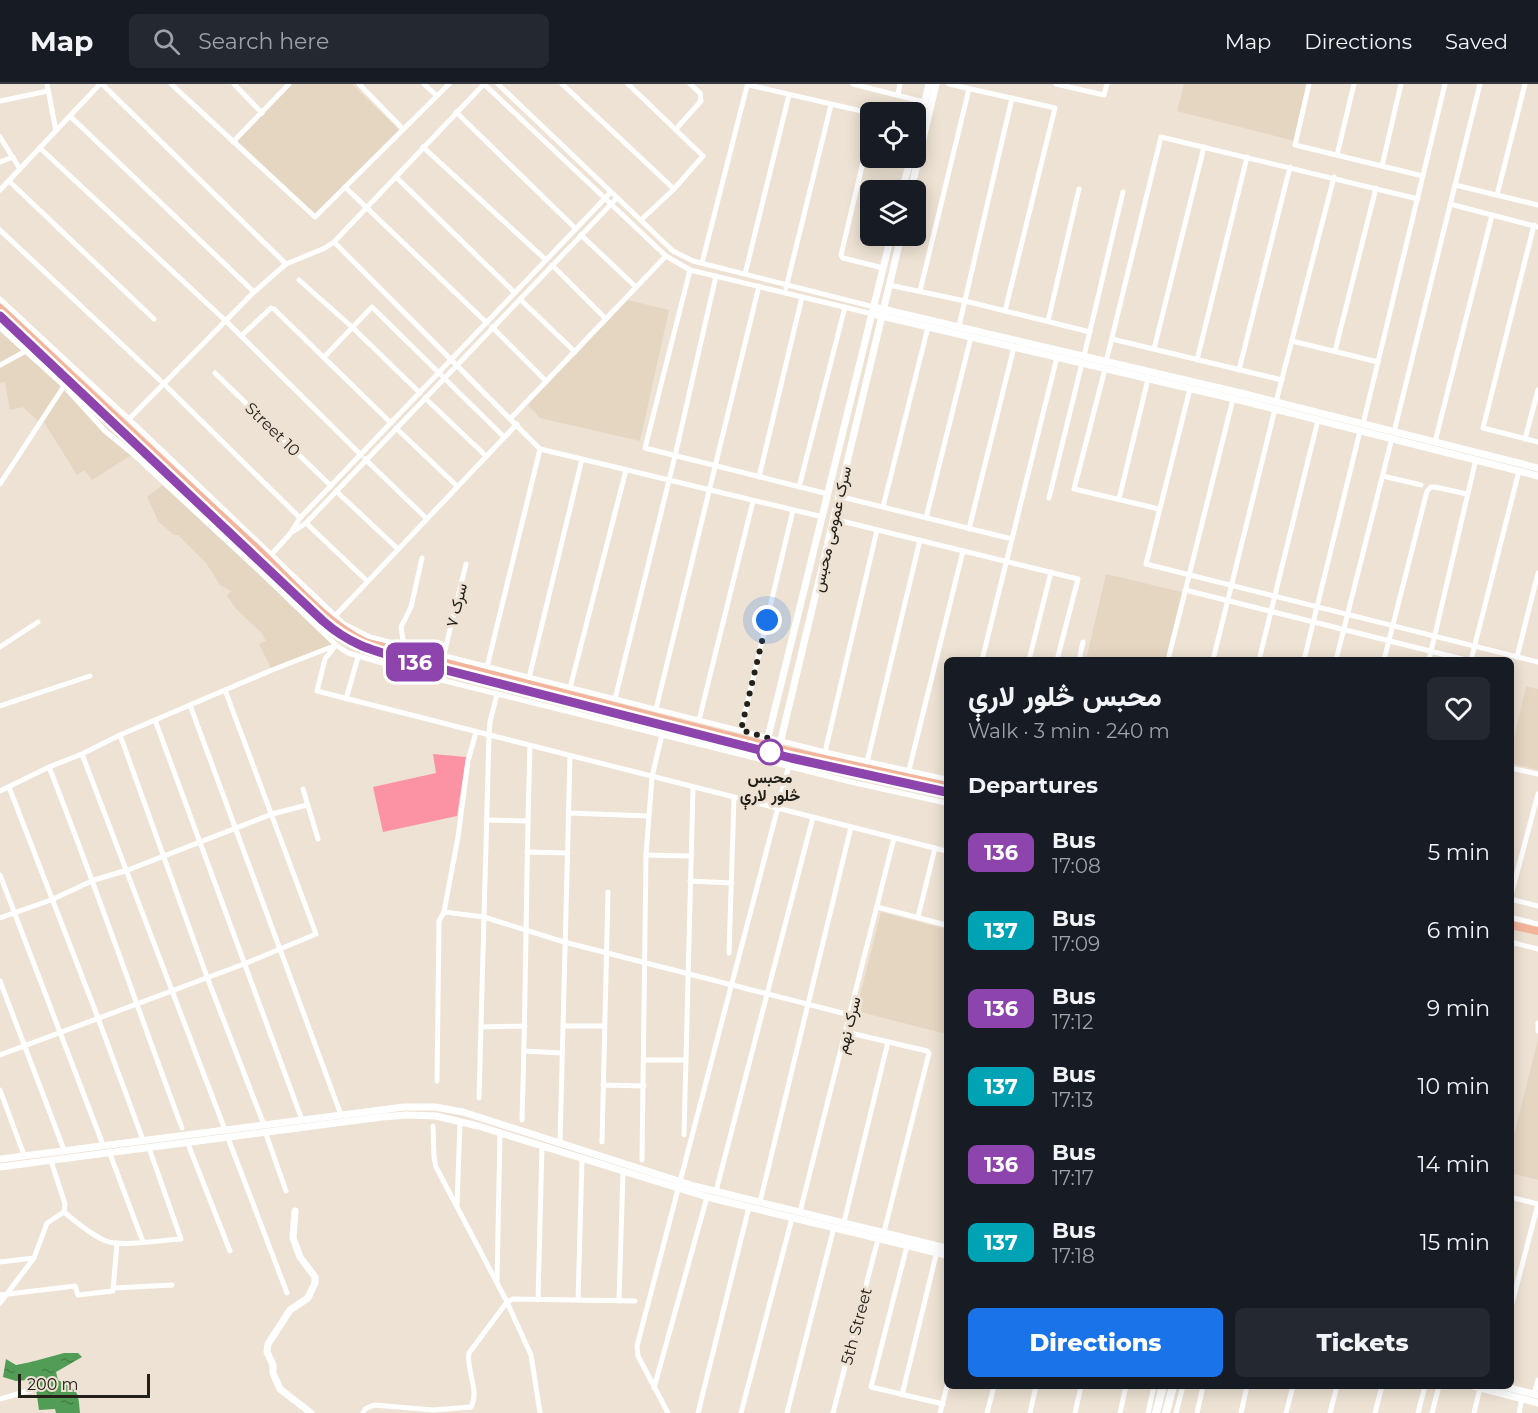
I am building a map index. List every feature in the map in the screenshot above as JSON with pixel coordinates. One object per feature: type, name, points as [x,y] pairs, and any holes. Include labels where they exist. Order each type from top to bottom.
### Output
[{"type":"highway","points":[[0,308],[265,562]]},
{"type":"highway","points":[[0,316],[328,619],[365,642],[791,758],[944,792]]},
{"type":"highway","points":[[442,663],[767,741],[780,745],[791,758],[944,786]]},
{"type":"highway","points":[[1514,925],[1538,931]]},
{"type":"highway","points":[[1514,931],[1538,936]]},
{"type":"main road","points":[[1156,1413],[1162,1389]]},
{"type":"main road","points":[[1166,1413],[1172,1389]]},
{"type":"street","points":[[47,84],[56,131]]},
{"type":"street","points":[[0,190],[101,84],[286,264]]},
{"type":"street","points":[[171,84],[315,217],[449,84]]},
{"type":"street","points":[[234,84],[262,112]]},
{"type":"street","points":[[233,142],[289,84]]},
{"type":"street","points":[[358,84],[403,129]]},
{"type":"street","points":[[424,84],[437,96]]},
{"type":"street","points":[[129,419],[254,292],[286,264],[334,242],[484,84],[666,256],[690,270],[845,307],[874,310]]},
{"type":"street","points":[[498,84],[673,251],[702,263],[787,285],[928,327],[1057,357],[1083,360]]},
{"type":"street","points":[[562,84],[674,189]]},
{"type":"street","points":[[628,84],[703,156],[674,189],[641,220]]},
{"type":"street","points":[[676,129],[701,101],[702,96],[690,84]]},
{"type":"street","points":[[854,84],[924,102],[929,84]]},
{"type":"street","points":[[898,95],[900,84]]},
{"type":"street","points":[[913,180],[936,84]]},
{"type":"street","points":[[949,84],[1055,108],[1005,310]]},
{"type":"street","points":[[1059,84],[1104,95],[1107,84]]},
{"type":"street","points":[[1310,84],[1295,144],[1423,176]]},
{"type":"street","points":[[1337,155],[1354,84]]},
{"type":"street","points":[[1382,166],[1401,84]]},
{"type":"street","points":[[1305,657],[1445,84]]},
{"type":"street","points":[[1337,657],[1480,84]]},
{"type":"street","points":[[1497,195],[1525,84]]},
{"type":"street","points":[[702,263],[746,88],[749,85],[860,111]]},
{"type":"street","points":[[920,291],[969,88]]},
{"type":"street","points":[[0,101],[48,91]]},
{"type":"street","points":[[744,274],[789,95]]},
{"type":"street","points":[[959,326],[1012,98]]},
{"type":"street","points":[[785,292],[831,105]]},
{"type":"street","points":[[456,112],[576,229]]},
{"type":"street","points":[[70,116],[254,292]]},
{"type":"street","points":[[0,137],[20,169]]},
{"type":"street","points":[[1159,508],[1074,489],[1161,137],[1418,199]]},
{"type":"street","points":[[423,147],[546,260]]},
{"type":"street","points":[[1154,349],[1204,147]]},
{"type":"street","points":[[40,148],[241,336],[426,518]]},
{"type":"street","points":[[1197,360],[1247,156]]},
{"type":"street","points":[[0,162],[13,157]]},
{"type":"street","points":[[1239,370],[1290,167]]},
{"type":"street","points":[[862,168],[841,255],[843,258],[883,268]]},
{"type":"street","points":[[396,177],[515,293]]},
{"type":"street","points":[[1214,657],[1334,177]]},
{"type":"street","points":[[9,181],[154,319]]},
{"type":"street","points":[[1455,185],[1538,205]]},
{"type":"street","points":[[345,187],[546,381]]},
{"type":"street","points":[[1335,351],[1376,188]]},
{"type":"street","points":[[1048,321],[1079,189]]},
{"type":"street","points":[[441,375],[457,365],[515,293],[611,192]]},
{"type":"street","points":[[1049,498],[1123,192]]},
{"type":"street","points":[[290,534],[306,523],[334,488],[441,375],[452,360],[520,299],[617,198]]},
{"type":"street","points":[[1450,204],[1536,226],[1483,429],[1538,442]]},
{"type":"street","points":[[1435,442],[1492,215]]},
{"type":"street","points":[[0,230],[164,384],[300,518]]},
{"type":"street","points":[[581,235],[636,287]]},
{"type":"street","points":[[334,242],[540,449],[823,517]]},
{"type":"street","name":"سرک عمومی محبس","points":[[767,741],[888,246]]},
{"type":"street","name":"سرک عمومی محبس","points":[[780,745],[899,246]]},
{"type":"street","points":[[511,418],[666,256]]},
{"type":"street","points":[[552,266],[606,319]]},
{"type":"street","points":[[690,270],[645,446],[647,449],[828,494]]},
{"type":"street","points":[[615,699],[675,456],[716,276]]},
{"type":"street","points":[[299,280],[352,327],[486,456]]},
{"type":"street","points":[[889,285],[1005,310],[1090,332]]},
{"type":"street","points":[[656,709],[759,286]]},
{"type":"street","points":[[759,477],[802,297]]},
{"type":"street","points":[[0,299],[129,419],[265,562],[336,645],[348,653],[437,679],[662,734],[791,758],[944,802]]},
{"type":"street","points":[[520,299],[575,351]]},
{"type":"street","points":[[324,357],[372,307],[504,437]]},
{"type":"street","points":[[799,487],[845,307]]},
{"type":"street","points":[[241,336],[273,308],[457,486]]},
{"type":"street","points":[[883,313],[959,326],[1083,360],[1393,435],[1519,471],[1538,468]]},
{"type":"street","points":[[883,507],[928,327]]},
{"type":"street","points":[[0,328],[64,387],[105,431],[344,624],[370,638],[404,646],[442,663],[487,667],[741,730],[767,741]]},
{"type":"street","points":[[926,518],[971,337]]},
{"type":"street","points":[[1112,339],[1282,380]]},
{"type":"street","points":[[1292,341],[1378,362]]},
{"type":"street","points":[[969,529],[1014,347]]},
{"type":"street","points":[[0,365],[26,351]]},
{"type":"street","points":[[983,657],[1057,357]]},
{"type":"street","points":[[1106,365],[1148,379],[1233,399],[1276,405],[1318,420],[1361,427]]},
{"type":"street","name":"Street 10","points":[[215,373],[398,549]]},
{"type":"street","points":[[1119,499],[1148,379]]},
{"type":"street","points":[[0,484],[3,475],[64,387]]},
{"type":"street","points":[[1190,388],[1146,564],[1538,662]]},
{"type":"street","points":[[1526,439],[1538,390]]},
{"type":"street","points":[[1169,657],[1233,399]]},
{"type":"street","points":[[1260,657],[1318,420]]},
{"type":"street","points":[[335,616],[517,424]]},
{"type":"street","points":[[1393,435],[1435,442],[1528,470],[1538,476]]},
{"type":"street","points":[[487,667],[540,449]]},
{"type":"street","points":[[529,678],[582,459]]},
{"type":"street","points":[[1430,657],[1476,459]]},
{"type":"street","points":[[570,688],[626,470]]},
{"type":"street","points":[[1472,657],[1519,471]]},
{"type":"street","points":[[1383,476],[1421,485]]},
{"type":"street","points":[[1385,657],[1427,491],[1435,487],[1467,494]]},
{"type":"street","points":[[265,562],[290,534],[300,518],[334,488]]},
{"type":"street","points":[[838,496],[1012,539]]},
{"type":"street","points":[[699,720],[753,501]]},
{"type":"street","points":[[741,730],[793,510]]},
{"type":"street","points":[[833,519],[1078,579],[1058,657]]},
{"type":"street","points":[[306,523],[367,581]]},
{"type":"street","points":[[825,752],[877,530]]},
{"type":"street","points":[[818,534],[829,536]]},
{"type":"street","points":[[867,762],[920,540]]},
{"type":"street","points":[[909,770],[963,551]]},
{"type":"street","points":[[404,646],[401,627],[404,618],[409,613],[422,558]]},
{"type":"street","name":"سرک ۷","points":[[437,679],[466,564]]},
{"type":"street","points":[[1030,657],[1051,572]]},
{"type":"street","points":[[1517,657],[1538,573]]},
{"type":"street","points":[[1185,590],[1454,657]]},
{"type":"street","points":[[0,647],[38,622]]},
{"type":"street","points":[[1080,657],[1083,642]]},
{"type":"street","points":[[0,791],[120,735],[336,645]]},
{"type":"street","points":[[336,645],[325,659],[317,691],[944,850]]},
{"type":"street","points":[[346,699],[358,657]]},
{"type":"street","points":[[0,706],[90,676]]},
{"type":"street","points":[[0,1055],[314,936],[316,931],[225,690]]},
{"type":"street","points":[[479,1098],[489,736],[497,694]]},
{"type":"street","points":[[190,705],[341,1115]]},
{"type":"street","points":[[155,720],[302,1120]]},
{"type":"street","points":[[437,1081],[439,921],[444,912],[458,837],[468,761],[476,732]]},
{"type":"street","points":[[642,1160],[646,855],[652,777],[662,734]]},
{"type":"street","points":[[120,735],[207,977],[264,1125]]},
{"type":"street","points":[[780,745],[825,752],[944,779]]},
{"type":"street","points":[[522,1120],[528,930],[527,821],[530,746]]},
{"type":"street","points":[[82,754],[225,1130]]},
{"type":"street","points":[[560,1143],[570,756]]},
{"type":"street","points":[[668,1413],[638,1356],[637,1346],[791,758]]},
{"type":"street","points":[[50,766],[94,880],[136,1004],[182,1128]]},
{"type":"street","points":[[1514,769],[1538,774]]},
{"type":"street","points":[[9,787],[143,1140]]},
{"type":"street","points":[[684,1135],[693,787]]},
{"type":"street","points":[[303,789],[318,839]]},
{"type":"street","points":[[1514,884],[1538,794]]},
{"type":"street","points":[[729,953],[734,798]]},
{"type":"street","points":[[0,918],[51,900],[94,880],[128,870],[272,814],[307,805]]},
{"type":"street","points":[[569,813],[648,816]]},
{"type":"street","points":[[716,1191],[813,817]]},
{"type":"street","points":[[487,820],[527,821]]},
{"type":"street","points":[[760,1202],[851,827]]},
{"type":"street","name":"سرک نهم","points":[[800,1212],[894,838]]},
{"type":"street","points":[[918,917],[935,848]]},
{"type":"street","points":[[527,852],[567,853]]},
{"type":"street","points":[[646,855],[691,856]]},
{"type":"street","points":[[0,875],[103,1145]]},
{"type":"street","points":[[690,881],[732,883]]},
{"type":"street","points":[[603,1142],[608,892]]},
{"type":"street","points":[[1514,900],[1538,906]]},
{"type":"street","points":[[877,907],[944,924]]},
{"type":"street","points":[[444,912],[484,917],[564,942],[850,1015]]},
{"type":"street","points":[[1514,918],[1538,924]]},
{"type":"street","points":[[1514,943],[1538,949]]},
{"type":"street","points":[[0,981],[64,1150]]},
{"type":"street","points":[[1538,1023],[1538,1031]]},
{"type":"street","points":[[481,1027],[525,1026]]},
{"type":"street","points":[[563,1026],[604,1026]]},
{"type":"street","points":[[846,1032],[929,1053],[884,1232]]},
{"type":"street","points":[[844,1222],[888,1042]]},
{"type":"street","points":[[524,1051],[562,1053]]},
{"type":"street","points":[[645,1060],[686,1060]]},
{"type":"street","points":[[603,1085],[644,1086]]},
{"type":"street","points":[[0,1090],[24,1155]]},
{"type":"street","points":[[0,1158],[404,1107],[435,1107],[463,1112],[560,1143],[707,1197],[907,1246],[944,1248]]},
{"type":"street","points":[[0,1167],[407,1115],[436,1116],[500,1132],[623,1172],[716,1191],[884,1232],[937,1249],[944,1254]]},
{"type":"street","points":[[457,1207],[460,1122]]},
{"type":"street","points":[[433,1126],[436,1167],[507,1302],[531,1355],[540,1413]]},
{"type":"street","points":[[497,1283],[500,1132]]},
{"type":"street","points":[[266,1134],[286,1191]]},
{"type":"street","points":[[228,1138],[287,1293]]},
{"type":"street","points":[[188,1144],[230,1251]]},
{"type":"street","points":[[538,1300],[542,1146]]},
{"type":"street","points":[[64,1212],[106,1241],[117,1243],[181,1239],[149,1148]]},
{"type":"street","points":[[110,1154],[143,1242]]},
{"type":"street","points":[[578,1300],[582,1159]]},
{"type":"street","points":[[0,1303],[3,1295],[34,1258],[47,1223],[64,1212],[65,1204],[51,1161]]},
{"type":"street","points":[[619,1301],[623,1172]]},
{"type":"street","points":[[654,1388],[707,1197]]},
{"type":"street","points":[[1514,1198],[1538,1204],[1514,1296]]},
{"type":"street","points":[[698,1413],[749,1207]]},
{"type":"street","points":[[295,1211],[293,1238],[300,1257],[315,1277],[315,1283],[308,1298],[290,1310],[268,1344],[267,1352],[280,1389],[311,1413]]},
{"type":"street","points":[[741,1413],[792,1218]]},
{"type":"street","points":[[787,1413],[834,1227]]},
{"type":"street","name":"5th Street","points":[[833,1413],[878,1239]]},
{"type":"street","points":[[3,1295],[75,1286],[78,1295],[112,1292],[117,1243]]},
{"type":"street","points":[[907,1246],[871,1387],[943,1404]]},
{"type":"street","points":[[902,1395],[937,1249]]},
{"type":"street","points":[[0,1262],[34,1258]]},
{"type":"street","points":[[114,1288],[172,1285]]},
{"type":"street","points":[[363,1413],[365,1409],[374,1404],[433,1410],[471,1407],[474,1394],[468,1361],[469,1353],[507,1302],[513,1299],[635,1301]]},
{"type":"street","points":[[1514,1389],[1536,1394],[1538,1380]]},
{"type":"street","points":[[940,1413],[946,1389]]},
{"type":"street","points":[[987,1413],[993,1389]]},
{"type":"street","points":[[1030,1413],[1035,1389]]},
{"type":"street","points":[[1075,1413],[1080,1389]]},
{"type":"street","points":[[1120,1413],[1125,1389]]},
{"type":"street","points":[[1148,1413],[1153,1389]]},
{"type":"street","points":[[1176,1413],[1182,1389]]},
{"type":"street","points":[[1197,1413],[1202,1389]]},
{"type":"street","points":[[1241,1413],[1246,1389]]},
{"type":"street","points":[[1286,1413],[1292,1389]]},
{"type":"street","points":[[1330,1413],[1335,1389]]},
{"type":"street","points":[[1375,1413],[1381,1389]]},
{"type":"street","points":[[1418,1413],[1424,1389]]},
{"type":"street","points":[[1432,1413],[1438,1389]]},
{"type":"street","points":[[1474,1413],[1476,1389]]},
{"type":"street","points":[[1484,1389],[1538,1403]]},
{"type":"street","points":[[0,1399],[31,1390]]},
{"type":"street","points":[[1519,1413],[1522,1398]]},
{"type":"shaded area","points":[[292,84],[352,84],[399,130],[316,215],[237,140]]},
{"type":"shaded area","points":[[1184,84],[1307,84],[1294,141],[1177,111]]},
{"type":"shaded area","points":[[628,300],[669,310],[640,441],[540,418],[528,405]]},
{"type":"shaded area","points":[[0,328],[105,431],[133,454],[92,480],[84,470],[77,475],[42,419],[39,422],[23,407],[10,410],[5,382],[0,383]]},
{"type":"shaded area","points":[[164,484],[336,645],[272,670],[259,644],[266,641],[261,632],[237,610],[227,596],[231,591],[220,585],[206,563],[178,535],[174,535],[158,521],[147,497]]},
{"type":"shaded area","points":[[1106,574],[1182,592],[1167,657],[1087,657]]},
{"type":"shaded area","points":[[1526,686],[1538,689],[1538,770],[1514,764],[1514,740]]},
{"type":"shaded area","points":[[433,754],[466,757],[457,816],[383,832],[373,787],[436,773]]},
{"type":"shaded area","points":[[881,912],[944,928],[944,1033],[856,1011]]},
{"type":"shaded area","points":[[1538,1039],[1538,1180],[1514,1174],[1514,1135]]},
{"type":"water","points":[[64,1353],[78,1353],[82,1357],[56,1372],[58,1380],[76,1392],[80,1413],[56,1413],[55,1409],[39,1410],[36,1389],[31,1388],[27,1380],[16,1381],[3,1377],[6,1359],[16,1365]]},
{"type":"bus line","name":"136","points":[[0,316],[323,621],[347,640],[376,652],[765,751],[944,792]]},
{"type":"place","name":"محبس څلور لارې","points":[[770,752]]},
{"type":"route","points":[[767,620],[741,730],[768,738],[766,745],[770,752]]}]
